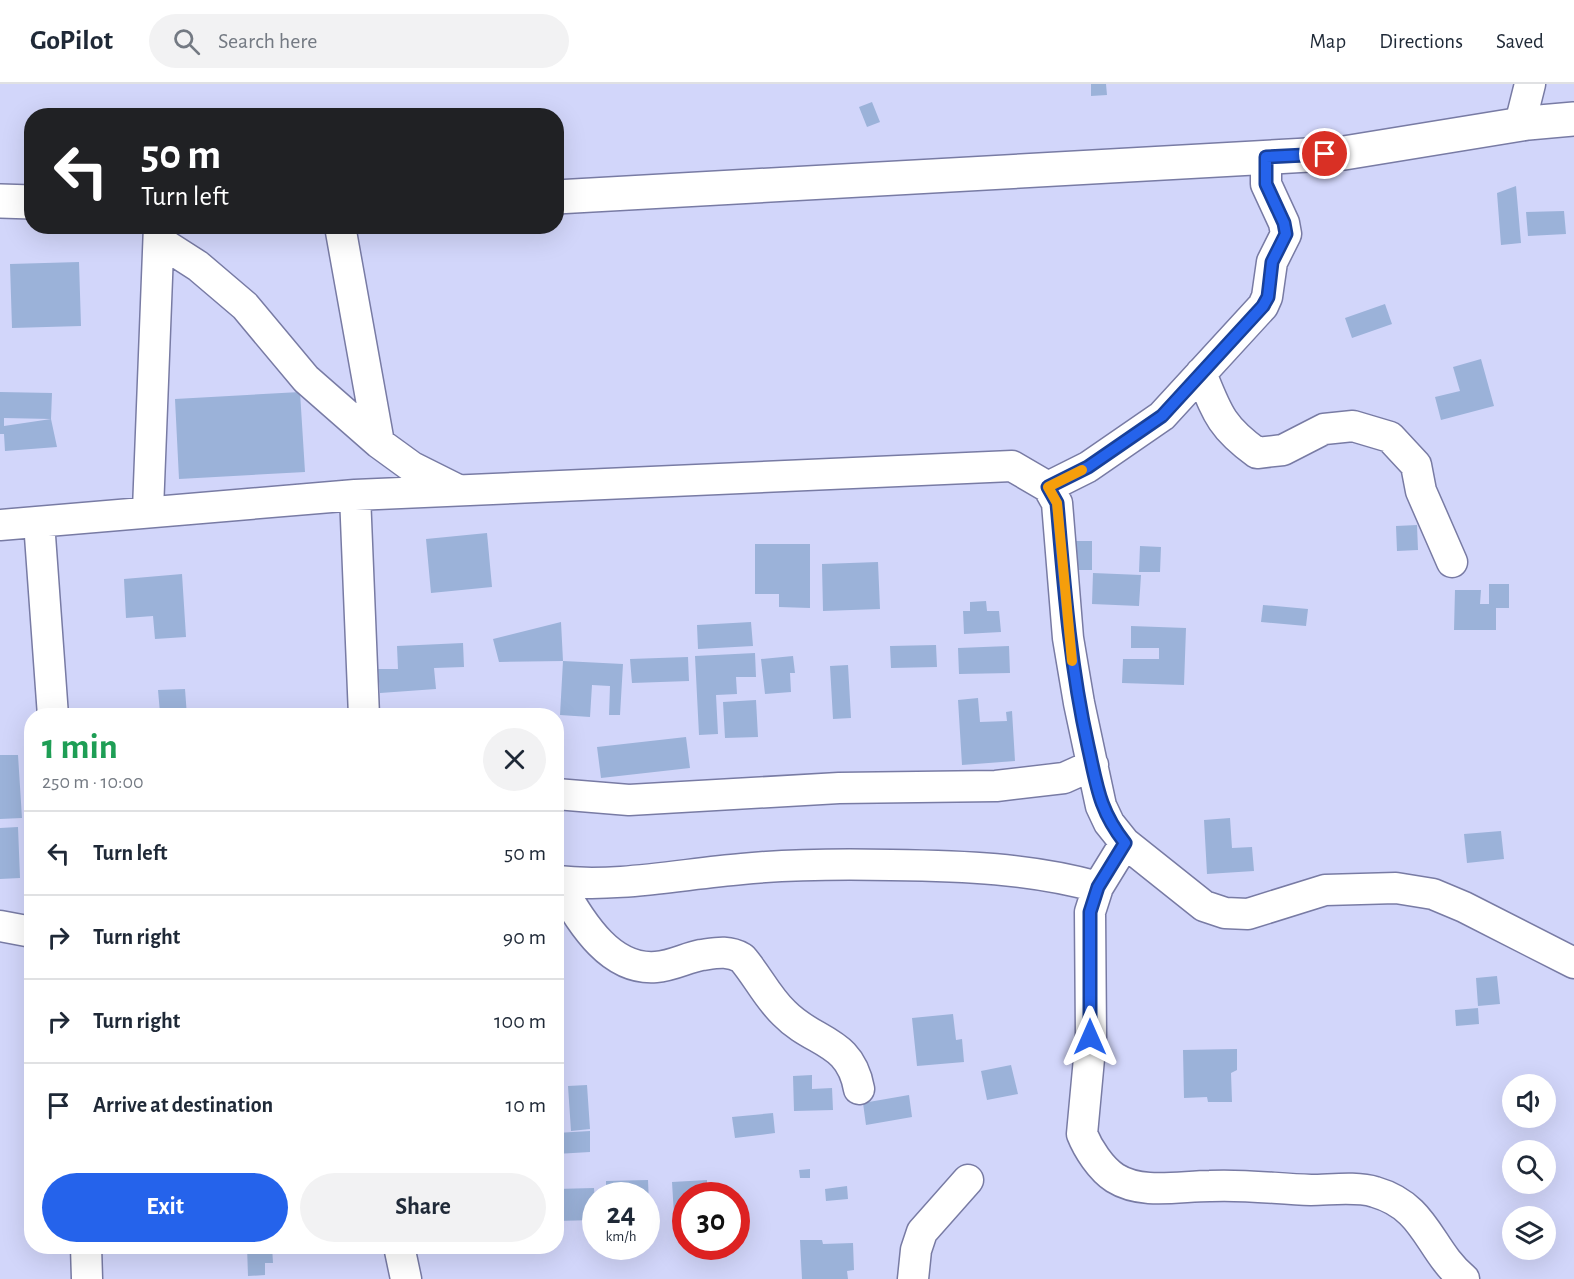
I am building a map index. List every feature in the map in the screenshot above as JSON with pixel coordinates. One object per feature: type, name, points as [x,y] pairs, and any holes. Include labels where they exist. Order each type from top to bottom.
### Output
[{"type":"street","points":[[1520,124],[1530,84]]},
{"type":"street","points":[[564,197],[1344,153],[1520,124],[1574,119]]},
{"type":"street","points":[[1048,487],[1088,467],[1135,437],[1162,416],[1247,326],[1268,297],[1272,262],[1286,234],[1284,223],[1266,184],[1266,157]]},
{"type":"street","points":[[0,201],[24,202]]},
{"type":"street","points":[[159,234],[245,306],[306,379],[379,443],[412,467],[460,492]]},
{"type":"street","points":[[148,510],[159,234]]},
{"type":"street","points":[[341,234],[379,443]]},
{"type":"street","points":[[1201,373],[1217,412],[1232,435],[1257,453],[1283,450],[1324,429],[1353,426],[1389,437],[1416,465],[1421,491],[1452,562]]},
{"type":"street","points":[[0,525],[148,510],[355,495],[1012,466],[1048,487],[1057,503],[1068,638],[1079,703],[1101,806],[1109,823],[1125,843],[1182,891],[1204,906],[1225,913],[1248,914],[1325,890],[1396,888],[1433,894],[1464,907],[1574,963]]},
{"type":"street","points":[[355,495],[364,708]]},
{"type":"street","points":[[39,522],[52,708]]},
{"type":"street","points":[[564,795],[629,801],[828,788],[996,786],[1064,778],[1093,765]]},
{"type":"street","points":[[1125,843],[1098,887],[1090,912],[1090,1037],[1082,1134],[1087,1145],[1115,1178],[1165,1189],[1211,1185],[1373,1191],[1398,1202],[1417,1216],[1454,1270],[1464,1279]]},
{"type":"street","points":[[564,882],[581,884],[779,865],[848,864],[986,867],[1057,876],[1098,887]]},
{"type":"street","points":[[564,891],[599,943],[620,959],[641,967],[718,952],[733,953],[742,958],[782,1012],[845,1055],[856,1073],[859,1089]]},
{"type":"street","points":[[0,926],[24,930]]},
{"type":"street","points":[[913,1279],[916,1250],[922,1232],[968,1180]]},
{"type":"street","points":[[86,1254],[87,1279]]},
{"type":"street","points":[[401,1254],[406,1279]]},
{"type":"building","points":[[1091,84],[1106,84],[1107,95],[1091,96]]},
{"type":"building","points":[[872,102],[880,122],[867,127],[859,107]]},
{"type":"building","points":[[1516,186],[1521,243],[1501,245],[1497,193]]},
{"type":"building","points":[[1564,211],[1566,234],[1528,236],[1526,212]]},
{"type":"building","points":[[79,262],[81,326],[12,328],[10,264]]},
{"type":"building","points":[[1385,304],[1392,324],[1352,338],[1345,318]]},
{"type":"building","points":[[1481,359],[1494,406],[1441,420],[1435,397],[1460,391],[1453,367]]},
{"type":"building","points":[[0,392],[52,393],[51,419],[57,447],[5,451],[4,434],[0,434]],"holes":[[[4,418],[51,419],[4,426]]]},
{"type":"building","points":[[300,392],[305,472],[179,479],[175,399]]},
{"type":"building","points":[[1417,525],[1418,550],[1397,551],[1396,526]]},
{"type":"building","points":[[487,533],[492,587],[431,593],[426,539]]},
{"type":"building","points":[[1074,541],[1092,541],[1092,570],[1074,570]]},
{"type":"building","points":[[755,544],[810,544],[810,608],[779,607],[779,594],[755,594]]},
{"type":"building","points":[[1140,546],[1161,547],[1160,572],[1139,572]]},
{"type":"building","points":[[878,562],[880,609],[823,611],[822,564]]},
{"type":"building","points":[[1093,573],[1141,575],[1139,606],[1092,604]]},
{"type":"building","points":[[182,574],[186,637],[155,639],[153,616],[126,618],[124,579]]},
{"type":"building","points":[[1489,584],[1509,584],[1509,608],[1496,608],[1496,630],[1454,630],[1455,590],[1481,590],[1480,604],[1489,604]]},
{"type":"building","points":[[986,601],[987,611],[999,611],[1001,632],[964,634],[963,611],[970,611],[970,602]]},
{"type":"building","points":[[1263,605],[1308,609],[1306,626],[1261,622]]},
{"type":"building","points":[[561,622],[563,661],[499,662],[493,639]]},
{"type":"building","points":[[751,622],[753,646],[698,649],[697,625]]},
{"type":"building","points":[[1131,626],[1186,628],[1184,685],[1122,683],[1123,659],[1159,659],[1159,648],[1131,648]]},
{"type":"building","points":[[463,643],[464,667],[434,668],[436,689],[380,693],[378,669],[398,669],[397,646]]},
{"type":"building","points":[[936,645],[937,667],[891,668],[890,646]]},
{"type":"building","points":[[1009,646],[1010,673],[959,674],[958,648]]},
{"type":"building","points":[[755,653],[756,677],[736,677],[737,694],[716,695],[718,734],[699,735],[695,656]]},
{"type":"building","points":[[793,656],[795,673],[790,673],[791,692],[765,694],[761,659]]},
{"type":"building","points":[[688,657],[689,681],[632,683],[630,659]]},
{"type":"building","points":[[563,661],[623,664],[620,715],[609,715],[610,686],[592,685],[590,717],[564,715],[564,708],[560,708]]},
{"type":"building","points":[[848,665],[851,718],[833,719],[830,666]]},
{"type":"building","points":[[185,689],[186,708],[160,708],[158,690]]},
{"type":"building","points":[[978,698],[980,722],[1007,721],[1006,712],[1012,711],[1015,761],[962,765],[958,700]]},
{"type":"building","points":[[756,700],[758,737],[725,738],[723,702]]},
{"type":"building","points":[[686,737],[690,768],[601,778],[597,747]]},
{"type":"building","points":[[0,755],[18,755],[22,818],[0,819]]},
{"type":"building","points":[[1230,818],[1232,848],[1252,847],[1254,871],[1207,874],[1204,820]]},
{"type":"building","points":[[18,827],[20,878],[0,879],[0,828]]},
{"type":"building","points":[[1501,831],[1504,859],[1467,863],[1464,834]]},
{"type":"building","points":[[1497,976],[1500,1004],[1478,1006],[1476,978]]},
{"type":"building","points":[[1478,1008],[1479,1024],[1456,1026],[1455,1010]]},
{"type":"building","points":[[953,1014],[956,1040],[962,1039],[964,1062],[917,1066],[912,1018]]},
{"type":"building","points":[[1237,1049],[1237,1070],[1231,1073],[1232,1102],[1208,1102],[1207,1097],[1184,1098],[1183,1050]]},
{"type":"building","points":[[1011,1065],[1018,1094],[987,1100],[981,1071]]},
{"type":"building","points":[[812,1075],[812,1089],[832,1088],[833,1110],[794,1111],[793,1076]]},
{"type":"building","points":[[587,1085],[590,1129],[571,1131],[568,1086]]},
{"type":"building","points":[[909,1095],[912,1117],[866,1125],[863,1103]]},
{"type":"building","points":[[773,1113],[775,1133],[735,1138],[732,1117]]},
{"type":"building","points":[[590,1131],[590,1152],[564,1154],[564,1133]]},
{"type":"building","points":[[810,1169],[810,1178],[800,1178],[799,1170]]},
{"type":"building","points":[[648,1180],[648,1182],[606,1182]]},
{"type":"building","points":[[707,1180],[707,1182],[672,1182]]},
{"type":"building","points":[[847,1186],[848,1199],[826,1201],[825,1189]]},
{"type":"building","points":[[582,1188],[582,1220],[564,1221],[564,1189]]},
{"type":"building","points":[[800,1240],[822,1240],[823,1244],[853,1243],[854,1270],[847,1271],[848,1279],[802,1279]]},
{"type":"building","points":[[247,1254],[272,1254],[273,1263],[265,1263],[265,1275],[248,1276]]},
{"type":"slow traffic","points":[[1072,661],[1068,638],[1057,503],[1048,487],[1082,470]]},
{"type":"route","points":[[1090,1037],[1090,912],[1098,887],[1125,843],[1109,823],[1101,806],[1068,638],[1057,503],[1048,487],[1088,467],[1135,437],[1162,416],[1184,390],[1247,326],[1268,297],[1272,262],[1286,234],[1284,223],[1266,184],[1266,157],[1325,154]]}]
